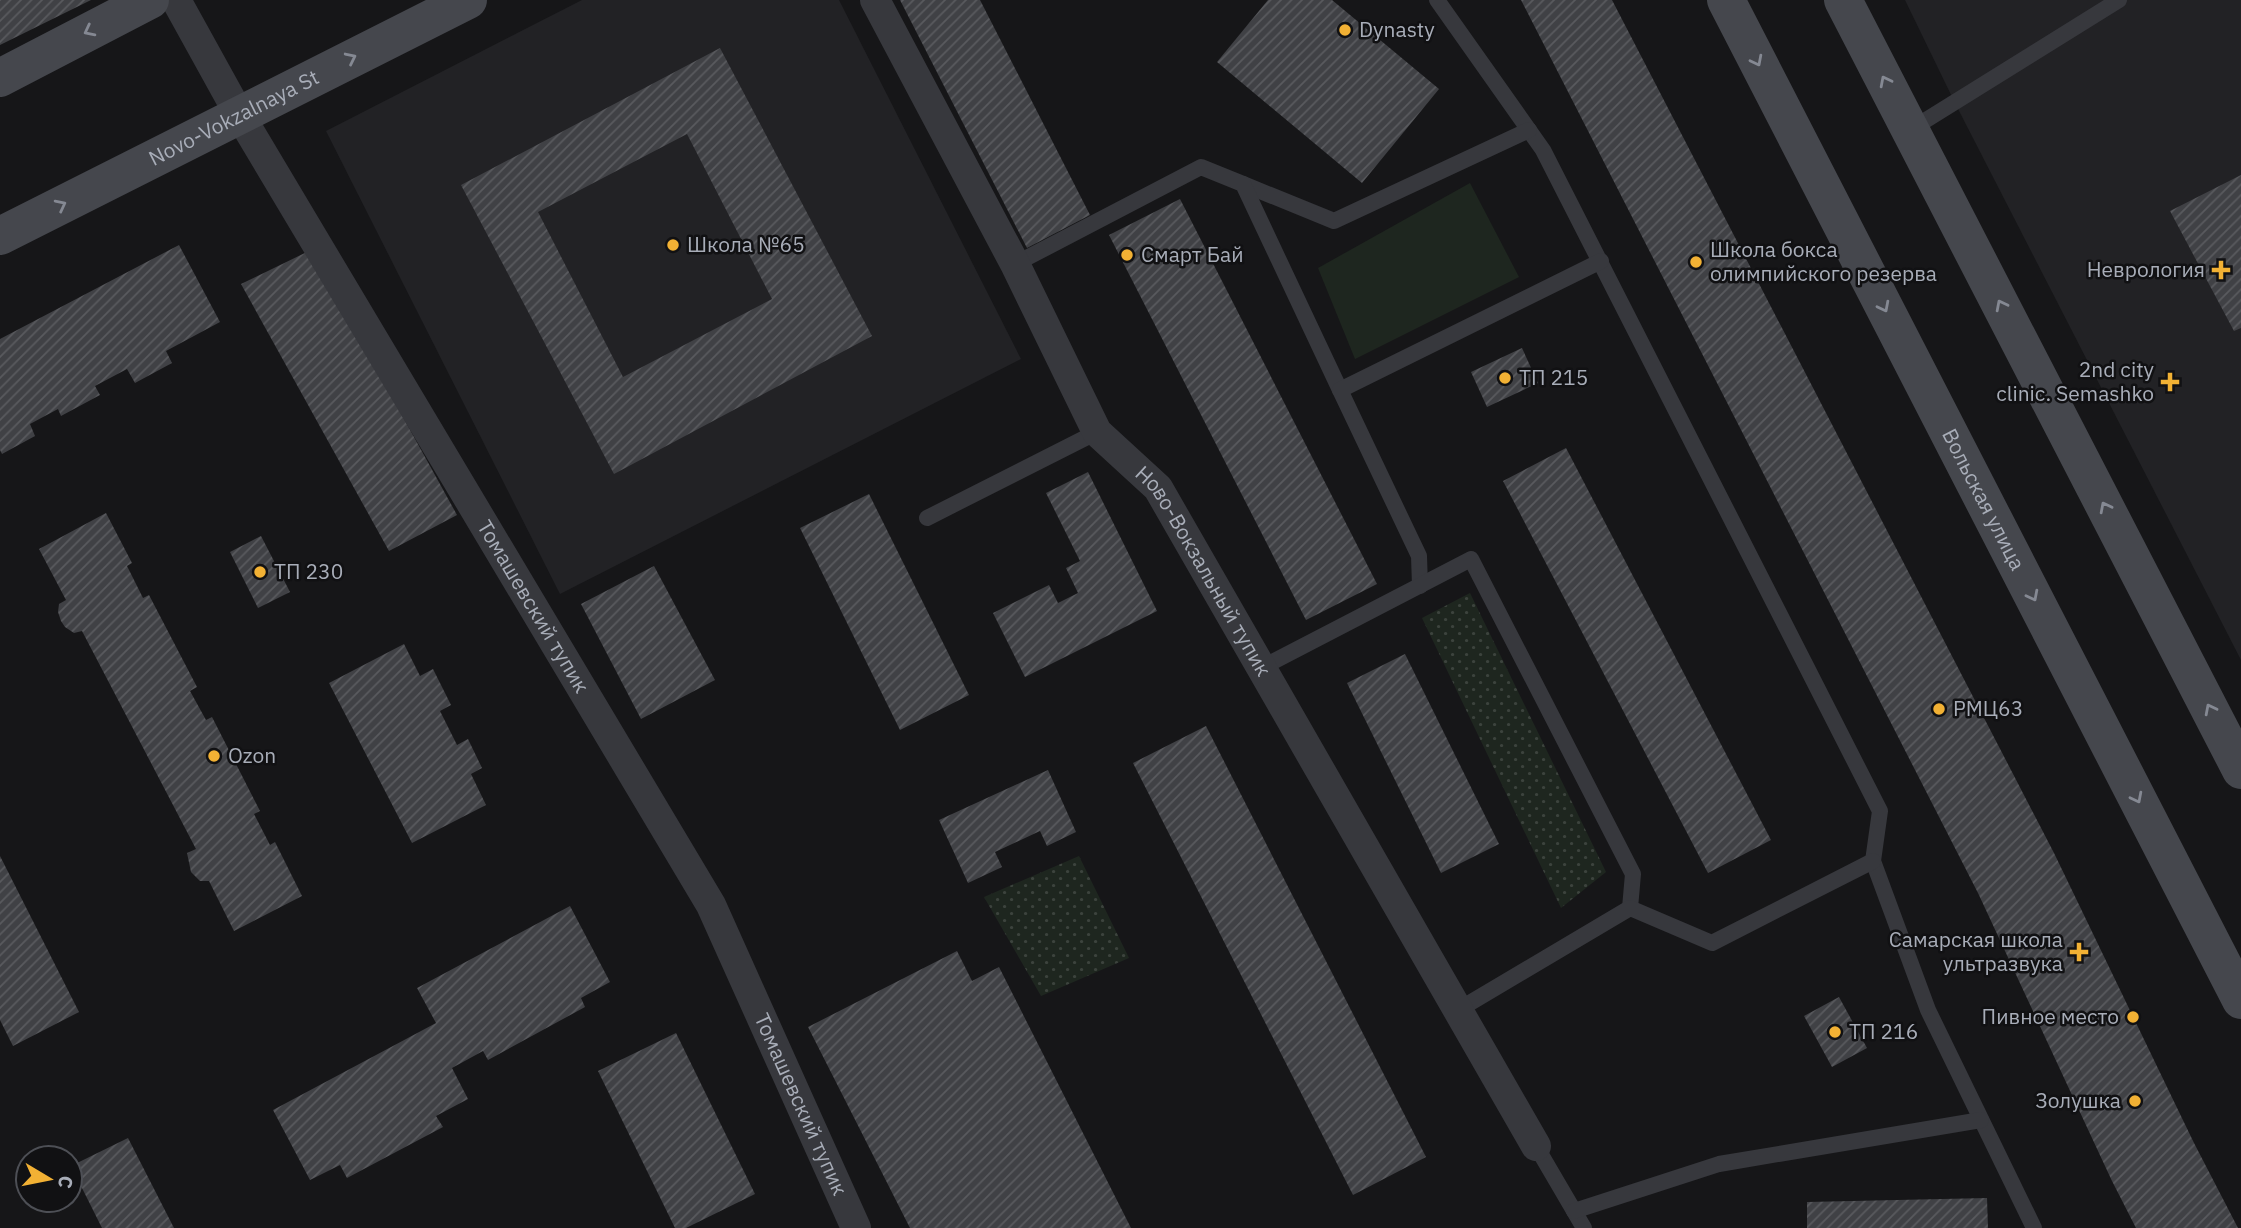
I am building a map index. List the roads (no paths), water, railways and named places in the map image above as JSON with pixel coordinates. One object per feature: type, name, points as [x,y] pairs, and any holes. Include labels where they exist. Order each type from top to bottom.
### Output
[{"type":"main road","points":[[0,78],[150,0]]},
{"type":"main road","name":"Novo-Vokzalnaya St","points":[[0,236],[468,0]]},
{"type":"main road","name":"Вольская улица","points":[[1726,0],[2241,1000]]},
{"type":"main road","points":[[1843,0],[2241,770]]},
{"type":"street","name":"Томашевский тупик","points":[[176,0],[239,114],[711,905],[856,1228]]},
{"type":"street","name":"Ново-Вокзальный тупик","points":[[875,0],[1015,264],[1097,432],[1158,488],[1536,1146]]},
{"type":"lane","points":[[1437,0],[1543,150],[1880,811],[1873,861],[1928,1010],[2034,1228]]},
{"type":"lane","points":[[1910,130],[1951,107],[2119,0]]},
{"type":"lane","points":[[1015,264],[1200,167],[1334,221],[1529,131]]},
{"type":"lane","points":[[1243,184],[1419,556],[1420,586]]},
{"type":"lane","points":[[1340,390],[1601,261]]},
{"type":"lane","points":[[927,519],[1097,432]]},
{"type":"lane","points":[[1261,668],[1471,559],[1633,874],[1630,908]]},
{"type":"lane","points":[[1630,908],[1712,943],[1873,861]]},
{"type":"lane","points":[[1458,1010],[1630,908]]},
{"type":"lane","points":[[1574,1211],[1719,1164],[1981,1120]]},
{"type":"lane","points":[[1536,1146],[1584,1228]]},
{"type":"place","name":"Dynasty","points":[[1345,30]]},
{"type":"place","name":"Школа №65","points":[[673,245]]},
{"type":"place","name":"Смарт Бай","points":[[1127,255]]},
{"type":"place","name":"Школа бокса олимпийского резерва","points":[[1696,262]]},
{"type":"place","name":"Неврология","points":[[2221,270]]},
{"type":"place","name":"ТП 215","points":[[1505,378]]},
{"type":"place","name":"2nd city clinic. Semashko","points":[[2170,382]]},
{"type":"place","name":"ТП 230","points":[[260,572]]},
{"type":"place","name":"РМЦ63","points":[[1939,709]]},
{"type":"place","name":"Ozon","points":[[214,756]]},
{"type":"place","name":"Самарская школа ультразвука","points":[[2079,952]]},
{"type":"place","name":"Пивное место","points":[[2133,1017]]},
{"type":"place","name":"ТП 216","points":[[1835,1032]]},
{"type":"place","name":"Золушка","points":[[2135,1101]]}]
